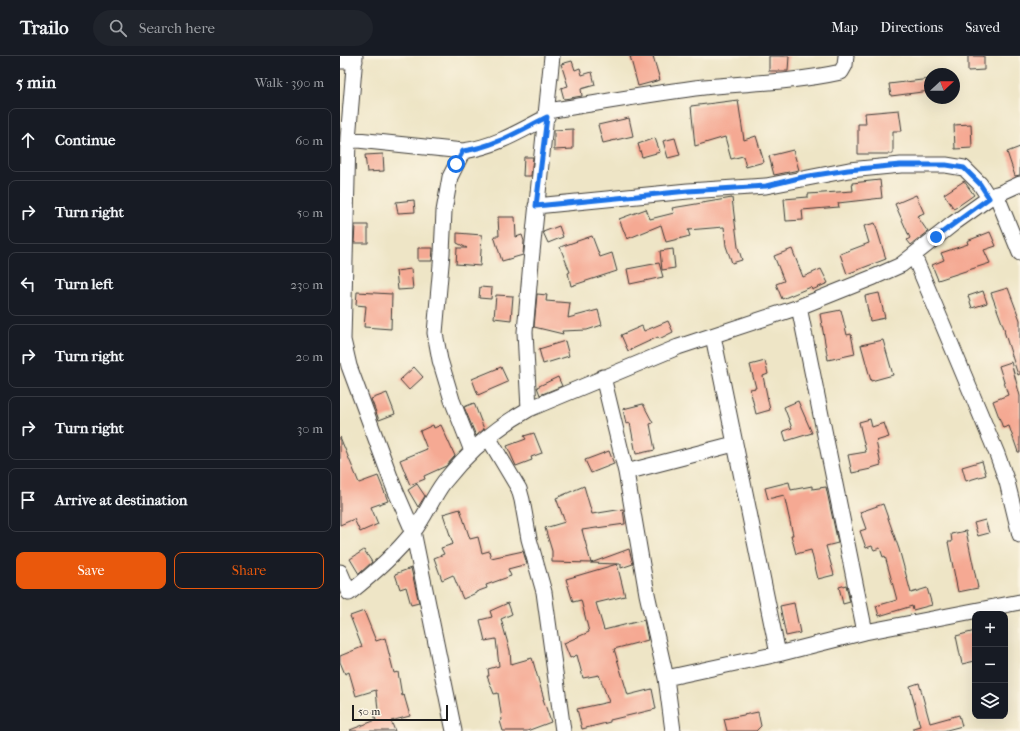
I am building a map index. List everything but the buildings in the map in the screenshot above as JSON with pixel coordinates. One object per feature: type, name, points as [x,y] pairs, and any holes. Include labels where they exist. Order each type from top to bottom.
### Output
[{"type":"street","points":[[529,409],[525,332],[536,206],[552,56]]},
{"type":"street","points":[[348,139],[463,151],[478,149],[498,143],[547,114],[703,88],[802,79],[826,75],[841,72],[846,65],[846,56]]},
{"type":"street","points":[[350,59],[343,340],[352,373],[393,485],[413,531],[454,731]]},
{"type":"street","points":[[463,151],[450,177],[444,211],[435,333],[440,360],[450,394],[472,451]]},
{"type":"street","points":[[536,206],[688,191],[766,186],[803,177],[848,170],[900,165],[946,165],[964,168],[992,196],[1020,253]]},
{"type":"street","points":[[340,572],[349,593],[396,551],[413,531],[443,483],[472,451],[511,419],[529,409],[678,347],[799,307],[901,265],[954,223],[992,196],[1020,184]]},
{"type":"street","points":[[914,256],[997,454],[1007,482],[1020,535]]},
{"type":"street","points":[[799,307],[865,632]]},
{"type":"street","points":[[713,336],[778,654]]},
{"type":"street","points":[[604,377],[626,472],[647,594],[666,678],[673,731]]},
{"type":"street","points":[[488,438],[519,489],[544,592],[563,731]]},
{"type":"street","points":[[626,472],[734,444]]},
{"type":"street","points":[[666,678],[778,654],[865,632],[1020,602]]},
{"type":"route","points":[[456,164],[463,151],[478,149],[498,143],[547,117],[536,206],[688,191],[766,186],[803,177],[848,170],[900,165],[946,165],[964,168],[970,172],[989,198],[936,237]]}]
